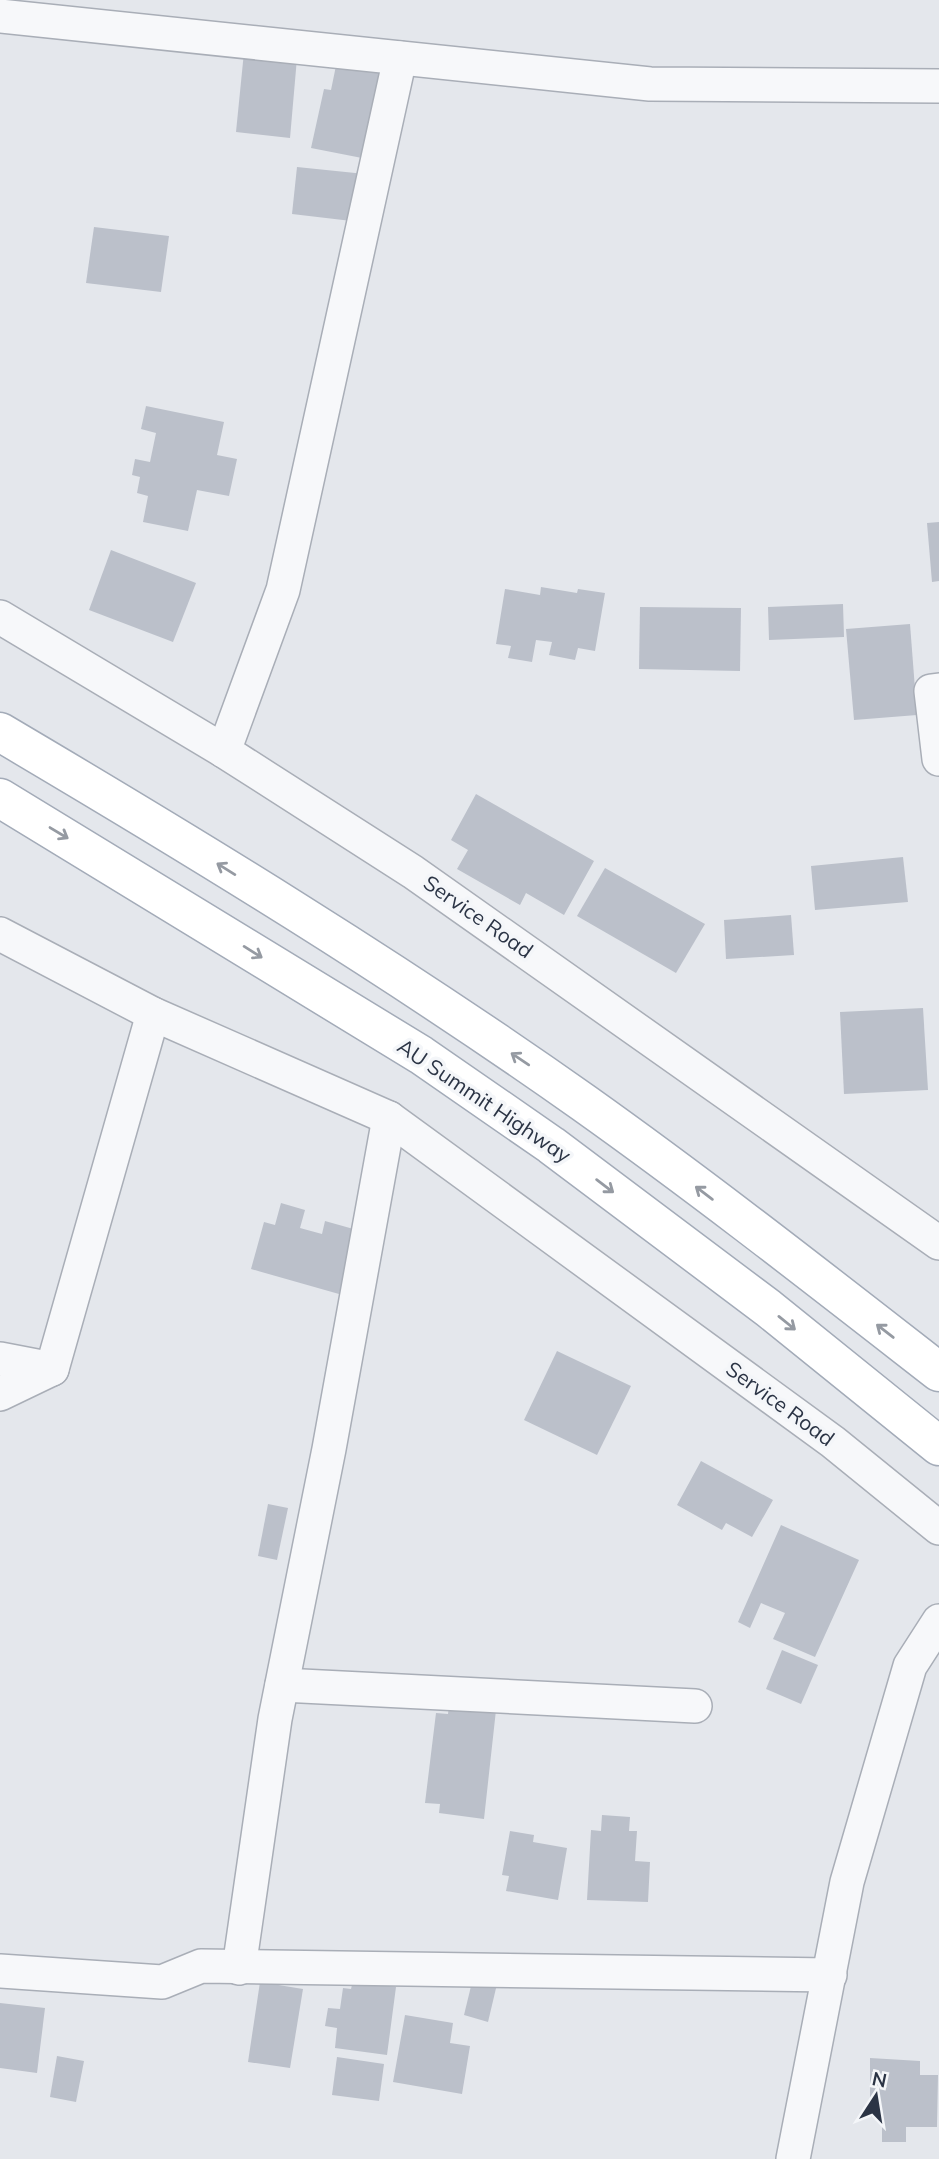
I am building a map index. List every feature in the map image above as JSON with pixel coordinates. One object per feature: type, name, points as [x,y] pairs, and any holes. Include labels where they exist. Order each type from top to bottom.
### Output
[{"type":"main road","points":[[0,732],[139,814],[427,996],[584,1104],[801,1265],[939,1373]]},
{"type":"main road","name":"AU Summit Highway","points":[[0,798],[421,1055],[551,1145],[768,1308],[939,1446]]},
{"type":"street","points":[[0,16],[650,84],[939,86]]},
{"type":"street","points":[[224,751],[284,590],[400,58]]},
{"type":"street","name":"Service Road","points":[[0,617],[224,751],[413,872],[939,1243]]},
{"type":"street","points":[[939,690],[931,691],[939,760]]},
{"type":"street","name":"Service Road","points":[[0,934],[153,1014],[389,1118],[833,1442],[939,1528]]},
{"type":"street","points":[[0,1394],[52,1369],[153,1014]]},
{"type":"street","points":[[239,1968],[282,1685],[329,1449],[389,1118]]},
{"type":"street","points":[[0,1359],[52,1369]]},
{"type":"street","points":[[793,2159],[847,1882],[910,1666],[939,1621]]},
{"type":"street","points":[[282,1685],[695,1706]]},
{"type":"street","points":[[0,1971],[162,1982],[201,1966],[830,1975]]},
{"type":"building","points":[[244,52],[297,58],[290,138],[236,132]]},
{"type":"building","points":[[338,56],[385,66],[362,158],[311,148],[324,89],[331,90]]},
{"type":"building","points":[[297,167],[365,174],[360,222],[292,214]]},
{"type":"building","points":[[94,227],[169,236],[161,292],[86,283]]},
{"type":"building","points":[[146,406],[224,422],[217,455],[237,459],[229,496],[197,490],[188,531],[143,522],[148,496],[137,493],[140,477],[132,475],[135,459],[150,462],[156,433],[141,429]]},
{"type":"building","points":[[939,522],[939,581],[932,582],[927,523]]},
{"type":"building","points":[[111,550],[196,583],[173,642],[89,610]]},
{"type":"building","points":[[541,587],[577,593],[578,589],[605,593],[595,651],[578,648],[575,660],[549,655],[552,642],[536,640],[532,662],[508,658],[511,646],[496,644],[505,589],[540,595]]},
{"type":"building","points":[[843,604],[844,637],[769,640],[768,607]]},
{"type":"building","points":[[640,607],[741,608],[740,671],[639,669]]},
{"type":"building","points":[[910,624],[917,715],[854,720],[846,629]]},
{"type":"building","points":[[476,794],[594,861],[564,915],[526,893],[520,905],[457,869],[468,850],[451,840]]},
{"type":"building","points":[[903,857],[908,902],[815,910],[811,866]]},
{"type":"building","points":[[605,868],[705,924],[676,973],[577,916]]},
{"type":"building","points":[[791,915],[794,955],[726,959],[724,920]]},
{"type":"building","points":[[923,1008],[928,1090],[844,1094],[840,1012]]},
{"type":"building","points":[[281,1203],[305,1210],[300,1228],[322,1234],[325,1221],[357,1230],[339,1294],[251,1269],[264,1222],[275,1225]]},
{"type":"building","points":[[557,1351],[631,1386],[597,1455],[524,1420]]},
{"type":"building","points":[[701,1461],[773,1500],[752,1537],[726,1523],[722,1530],[677,1505]]},
{"type":"building","points":[[268,1504],[288,1508],[277,1560],[258,1556]]},
{"type":"building","points":[[781,1525],[859,1560],[815,1657],[773,1639],[785,1613],[761,1603],[750,1628],[738,1622]]},
{"type":"building","points":[[782,1650],[818,1665],[801,1704],[766,1689]]},
{"type":"building","points":[[449,1705],[496,1710],[484,1819],[439,1813],[440,1804],[425,1803],[436,1713],[448,1714]]},
{"type":"building","points":[[602,1815],[630,1817],[629,1831],[637,1831],[635,1861],[650,1862],[648,1902],[587,1900],[591,1830],[601,1831]]},
{"type":"building","points":[[510,1831],[534,1835],[533,1842],[567,1848],[558,1900],[506,1891],[509,1876],[502,1875]]},
{"type":"building","points":[[473,1978],[497,1984],[488,2022],[464,2015]]},
{"type":"building","points":[[353,1981],[396,1987],[387,2055],[335,2048],[337,2028],[325,2026],[328,2008],[340,2009],[343,1988],[351,1989]]},
{"type":"building","points":[[260,1982],[303,1989],[290,2068],[248,2062]]},
{"type":"building","points":[[0,2003],[45,2008],[37,2073],[0,2068]]},
{"type":"building","points":[[405,2015],[453,2023],[450,2043],[470,2046],[462,2094],[393,2082]]},
{"type":"building","points":[[57,2056],[84,2061],[76,2102],[50,2097]]},
{"type":"building","points":[[337,2057],[384,2064],[379,2101],[332,2095]]},
{"type":"building","points":[[870,2058],[920,2061],[920,2075],[938,2075],[937,2127],[906,2127],[906,2142],[882,2142],[882,2117],[870,2117]]}]
